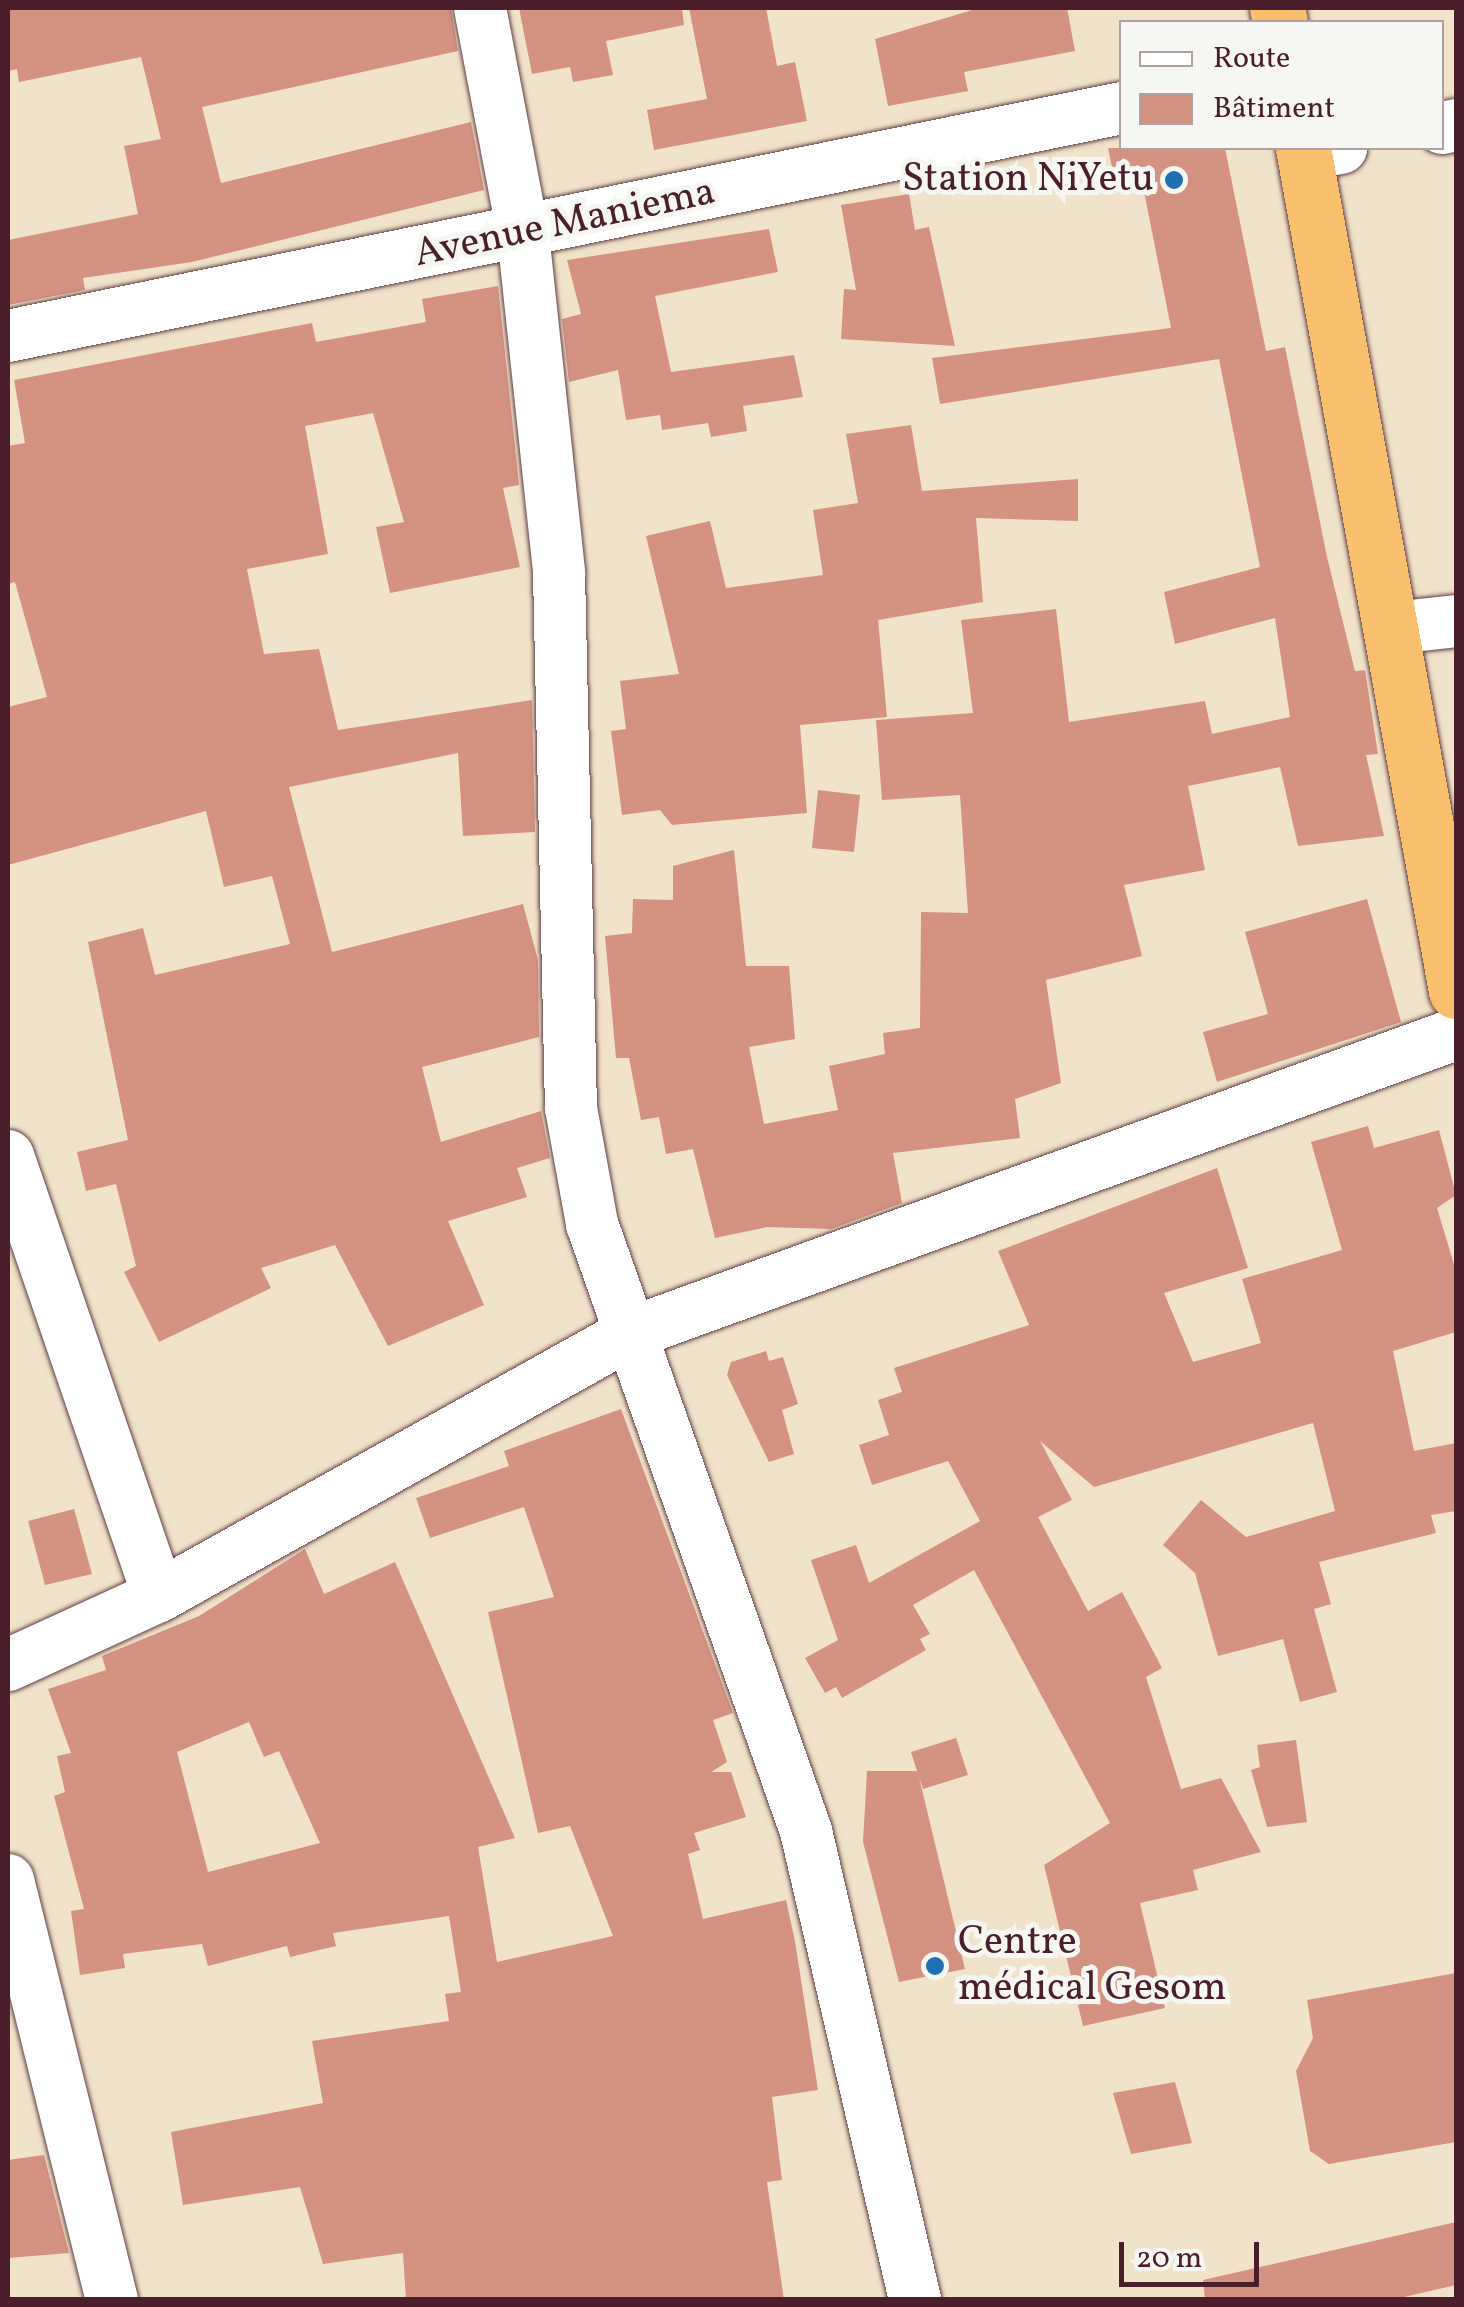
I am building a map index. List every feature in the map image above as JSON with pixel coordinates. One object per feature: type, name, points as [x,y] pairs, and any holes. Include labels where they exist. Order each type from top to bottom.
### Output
[{"type":"highway","points":[[1316,150],[1392,628],[1456,991]]},
{"type":"street","points":[[480,8],[523,234],[559,573],[572,1108],[592,1224],[806,1831],[916,2300]]},
{"type":"street","name":"Avenue Maniema","points":[[8,336],[523,234],[1119,109]]},
{"type":"street","points":[[1392,628],[1456,621]]},
{"type":"street","points":[[8,1665],[159,1596],[631,1332],[1456,1034]]},
{"type":"street","points":[[8,1156],[159,1596]]},
{"type":"street","points":[[8,1880],[112,2300]]},
{"type":"building","points":[[8,8],[451,8],[458,51],[202,107],[221,183],[471,122],[484,190],[192,262],[83,278],[85,290],[8,305],[8,240],[138,214],[124,146],[161,139],[141,57],[19,82],[17,69],[8,71]]},
{"type":"building","points":[[519,8],[682,8],[684,25],[606,41],[613,75],[573,82],[570,67],[532,74]]},
{"type":"building","points":[[689,8],[766,8],[777,66],[795,62],[807,121],[654,150],[647,110],[707,99]]},
{"type":"building","points":[[979,8],[1067,8],[1075,51],[964,72],[968,91],[888,106],[875,39]]},
{"type":"building","points":[[1108,148],[1225,150],[1266,351],[1285,347],[1327,557],[1355,671],[1365,670],[1378,754],[1366,755],[1384,836],[1298,846],[1280,767],[1188,786],[1205,870],[1124,885],[1142,956],[1046,980],[1061,1083],[1015,1099],[1020,1138],[893,1153],[902,1203],[831,1229],[767,1227],[715,1238],[693,1149],[666,1154],[659,1117],[641,1120],[629,1058],[616,1058],[605,936],[632,933],[633,899],[673,900],[673,866],[734,850],[746,966],[789,966],[795,1039],[749,1047],[764,1124],[838,1110],[829,1066],[885,1054],[883,1033],[920,1028],[921,912],[968,913],[960,795],[882,800],[876,720],[973,713],[961,620],[1056,609],[1069,722],[1205,701],[1212,734],[1290,717],[1275,618],[1175,644],[1164,592],[1260,567],[1219,359],[940,404],[932,358],[1171,328],[1142,181],[1116,186]]},
{"type":"building","points":[[909,194],[915,230],[929,227],[955,346],[841,339],[844,289],[856,290],[841,205]]},
{"type":"building","points":[[769,229],[778,272],[655,296],[671,372],[794,355],[803,397],[743,406],[747,431],[711,437],[708,423],[662,430],[660,415],[626,420],[618,370],[569,382],[562,319],[581,314],[567,260]]},
{"type":"building","points":[[498,286],[519,485],[503,488],[520,567],[390,593],[376,527],[404,522],[373,413],[305,426],[328,554],[247,569],[264,654],[319,649],[338,730],[532,700],[535,832],[463,836],[458,753],[289,787],[332,952],[523,904],[538,960],[539,1037],[422,1067],[441,1142],[541,1111],[550,1158],[517,1168],[527,1197],[448,1221],[484,1305],[388,1346],[335,1245],[261,1268],[271,1288],[159,1342],[124,1272],[136,1266],[116,1184],[86,1191],[77,1152],[128,1140],[88,942],[143,928],[155,975],[290,944],[272,876],[224,887],[206,811],[8,865],[8,707],[47,697],[15,582],[8,584],[8,446],[25,443],[14,380],[312,323],[316,342],[426,322],[422,299]]},
{"type":"building","points":[[911,425],[922,491],[1078,479],[1078,521],[976,518],[983,602],[878,620],[887,717],[800,725],[807,813],[672,825],[660,810],[622,815],[611,731],[626,729],[620,681],[679,674],[646,536],[710,521],[726,588],[823,575],[813,510],[858,503],[846,434]]},
{"type":"building","points":[[818,790],[860,795],[854,852],[812,848]]},
{"type":"building","points":[[1367,899],[1401,1022],[1217,1082],[1203,1032],[1268,1014],[1245,932]]},
{"type":"building","points":[[1368,1126],[1374,1148],[1439,1130],[1456,1195],[1437,1208],[1456,1271],[1456,1332],[1393,1351],[1414,1451],[1456,1443],[1456,1511],[1431,1515],[1436,1533],[1319,1562],[1331,1604],[1314,1609],[1337,1692],[1300,1702],[1283,1639],[1218,1656],[1195,1573],[1163,1545],[1201,1500],[1246,1537],[1335,1511],[1313,1423],[1094,1487],[1040,1441],[1072,1500],[1038,1517],[1088,1611],[1122,1592],[1162,1668],[1146,1677],[1181,1789],[1221,1778],[1261,1852],[1193,1870],[1198,1890],[1140,1903],[1165,2008],[1083,2026],[1044,1865],[1110,1823],[974,1570],[913,1605],[930,1634],[920,1639],[926,1650],[842,1698],[836,1687],[825,1693],[805,1658],[838,1640],[811,1560],[856,1545],[869,1583],[980,1521],[948,1461],[872,1485],[859,1445],[889,1435],[878,1400],[902,1392],[894,1368],[1029,1325],[998,1251],[1217,1168],[1248,1268],[1164,1293],[1193,1362],[1261,1343],[1242,1279],[1342,1250],[1311,1142]]},
{"type":"building","points":[[766,1351],[769,1361],[783,1357],[798,1404],[782,1410],[794,1454],[769,1462],[727,1375],[731,1362]]},
{"type":"building","points":[[621,1409],[733,1713],[713,1720],[727,1762],[711,1772],[731,1772],[746,1817],[694,1833],[700,1850],[688,1854],[703,1919],[786,1900],[795,1941],[818,2090],[772,2097],[782,2180],[767,2182],[784,2300],[406,2300],[403,2253],[323,2264],[300,2187],[183,2205],[171,2132],[323,2103],[312,2041],[449,2021],[445,1994],[461,1992],[449,1916],[333,1933],[336,1946],[290,1957],[287,1946],[208,1966],[202,1944],[123,1954],[125,1968],[80,1975],[71,1911],[84,1909],[54,1796],[65,1792],[57,1756],[71,1753],[48,1689],[106,1670],[102,1656],[199,1616],[305,1549],[324,1594],[395,1562],[515,1838],[478,1847],[497,1962],[613,1936],[570,1826],[538,1833],[488,1612],[554,1597],[524,1507],[430,1538],[416,1498],[509,1466],[504,1451]],"holes":[[[249,1722],[264,1757],[279,1751],[320,1843],[208,1872],[177,1752]]]},
{"type":"building","points":[[74,1509],[92,1574],[45,1585],[28,1521]]},
{"type":"building","points":[[956,1738],[968,1775],[923,1789],[919,1777],[965,1969],[899,1982],[863,1842],[867,1771],[917,1771],[911,1752]]},
{"type":"building","points":[[1296,1740],[1307,1822],[1267,1827],[1251,1770],[1260,1767],[1257,1745]]},
{"type":"building","points":[[1456,1973],[1456,2142],[1329,2164],[1310,2151],[1296,2071],[1313,2038],[1307,2000]]},
{"type":"building","points":[[1175,2082],[1192,2143],[1131,2154],[1113,2093]]},
{"type":"building","points":[[44,2155],[69,2253],[8,2258],[8,2160]]},
{"type":"building","points":[[1456,2222],[1456,2285],[1391,2300],[1205,2300],[1203,2280]]},
{"type":"place","name":"Station NiYetu","points":[[1174,180]]},
{"type":"place","name":"Centre médical Gesom","points":[[935,1966]]}]
